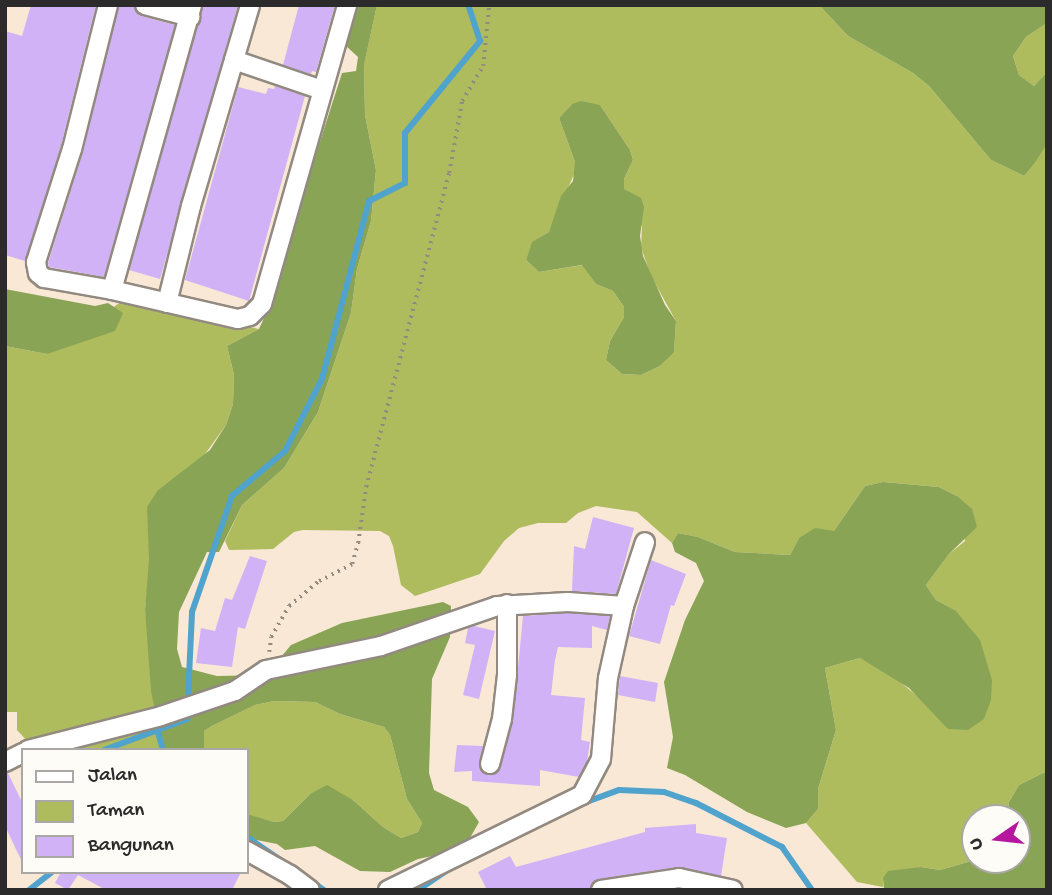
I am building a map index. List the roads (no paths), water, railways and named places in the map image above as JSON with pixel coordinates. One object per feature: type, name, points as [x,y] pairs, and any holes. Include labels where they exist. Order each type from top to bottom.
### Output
[{"type":"street","points":[[108,5],[36,269],[44,278],[111,290],[238,319],[250,316],[262,304],[347,5]]},
{"type":"street","points":[[111,290],[191,11],[145,5]]},
{"type":"street","points":[[166,303],[191,206],[250,5]]},
{"type":"street","points":[[234,60],[322,90]]},
{"type":"street","points":[[388,890],[582,795],[601,759],[608,678],[624,606],[645,542]]},
{"type":"street","points":[[36,748],[161,716],[235,691],[266,670],[381,646],[507,604],[568,601],[624,606]]},
{"type":"street","points":[[491,764],[502,719],[508,675],[507,604]]},
{"type":"street","points":[[5,762],[21,754]]},
{"type":"street","points":[[248,853],[290,875],[310,890]]},
{"type":"street","points":[[601,890],[679,878],[733,890]]},
{"type":"waterway","points":[[109,748],[187,719],[192,612],[232,496],[285,451],[322,379],[369,201],[405,183],[405,133],[480,41],[468,5]]},
{"type":"waterway","points":[[157,729],[162,748]]},
{"type":"waterway","points":[[581,804],[619,790],[664,792],[696,803],[782,847],[812,890]]},
{"type":"waterway","points":[[248,838],[282,861]]},
{"type":"waterway","points":[[418,890],[452,867]]},
{"type":"waterway","points":[[29,890],[49,874]]},
{"type":"waterway","points":[[311,881],[324,890]]}]
